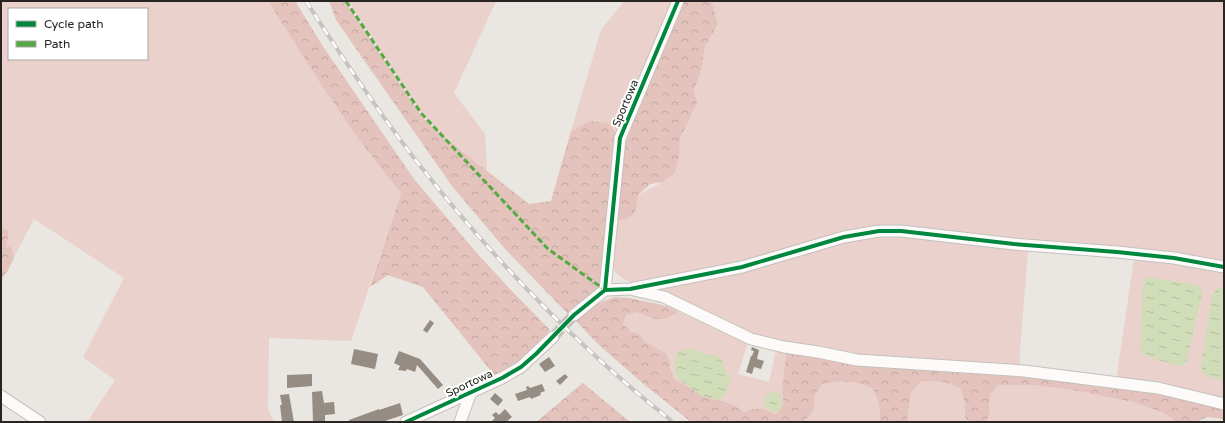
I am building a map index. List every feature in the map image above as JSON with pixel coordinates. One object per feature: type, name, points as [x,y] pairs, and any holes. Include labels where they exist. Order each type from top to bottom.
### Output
[{"type":"street","name":"Sportowa","points":[[605,290],[620,138],[678,1]]},
{"type":"street","points":[[574,316],[605,290],[630,289],[742,267],[844,237],[879,231],[900,231],[1014,244],[1117,252],[1174,258],[1224,267]]},
{"type":"street","points":[[630,289],[664,297],[751,339],[784,347],[857,360],[1024,371],[1158,388],[1224,404]]},
{"type":"street","name":"Sportowa","points":[[406,422],[502,378],[521,367],[553,337]]},
{"type":"street","points":[[460,422],[471,392]]},
{"type":"street","points":[[1,396],[40,422]]},
{"type":"shaded area","points":[[1,1],[268,1],[332,101],[401,193],[351,341],[269,338],[268,410],[274,422],[87,422],[115,380],[83,357],[124,278],[34,219],[1,282]]},
{"type":"shaded area","points":[[348,1],[496,1],[454,93],[485,134],[487,171],[436,129],[421,113]]},
{"type":"shaded area","points":[[624,1],[676,1],[620,138],[590,121],[571,131],[601,30]]},
{"type":"shaded area","points":[[709,1],[1224,1],[1224,264],[887,227],[738,265],[639,285],[626,280],[617,274],[613,267],[612,261],[616,220],[623,220],[637,205],[638,195],[663,182],[675,173],[679,156],[680,139],[697,103],[694,89],[700,75],[705,47],[718,24],[712,3]]},
{"type":"shaded area","points":[[888,236],[931,239],[1028,251],[1020,350],[1020,369],[857,358],[761,338],[654,291],[727,275],[853,240]]},
{"type":"shaded area","points":[[1134,259],[1167,261],[1224,272],[1224,401],[1116,380]]},
{"type":"shaded area","points":[[637,312],[649,318],[672,317],[679,312],[748,342],[738,374],[769,382],[776,350],[786,352],[782,392],[783,403],[778,413],[774,414],[759,408],[744,412],[735,405],[702,396],[674,379],[671,365],[655,349],[645,342],[639,334],[630,331],[623,324],[626,315]]},
{"type":"shaded area","points":[[842,381],[857,383],[872,388],[879,403],[880,422],[801,422],[810,416],[814,406],[815,394],[823,384]]},
{"type":"shaded area","points":[[922,381],[944,382],[960,388],[965,403],[965,417],[969,422],[907,422],[911,392]]},
{"type":"shaded area","points":[[998,385],[1032,385],[1072,390],[1133,402],[1164,413],[1176,422],[985,422],[989,413],[989,399],[993,390]]},
{"type":"green space","points":[[268,1],[295,1],[324,48],[414,179],[475,251],[550,330],[516,365],[495,376],[423,287],[388,275],[370,287],[401,193],[360,141],[322,86]]},
{"type":"green space","points":[[329,1],[345,1],[420,114],[430,125],[529,204],[551,201],[571,131],[590,121],[608,123],[620,138],[605,290],[572,318],[505,249],[452,186],[336,20]]},
{"type":"green space","points":[[684,1],[709,1],[712,3],[718,24],[705,47],[700,75],[694,89],[697,103],[680,139],[679,156],[675,173],[663,182],[650,184],[638,195],[637,206],[633,214],[622,220],[616,220],[624,146]]},
{"type":"green space","points":[[1,228],[9,231],[6,247],[11,247],[14,258],[7,272],[1,278]]},
{"type":"green space","points":[[615,297],[629,298],[667,306],[679,312],[668,318],[658,319],[648,317],[637,312],[626,315],[623,324],[630,331],[639,334],[645,342],[667,354],[674,379],[702,396],[735,405],[744,412],[759,408],[774,414],[778,413],[783,403],[782,392],[786,352],[853,364],[1027,376],[1144,391],[1224,409],[1224,419],[1207,417],[1196,422],[1176,422],[1164,413],[1133,402],[1072,390],[1032,385],[998,385],[993,390],[989,399],[989,413],[985,422],[969,422],[965,417],[965,403],[960,388],[944,382],[922,381],[911,392],[907,422],[880,422],[879,403],[872,388],[857,383],[842,381],[823,384],[815,394],[814,406],[810,416],[801,422],[691,422],[640,381],[598,344],[575,320],[594,306]]},
{"type":"green space","points":[[583,383],[630,422],[536,422]]},
{"type":"water","points":[[1148,277],[1198,285],[1201,289],[1202,295],[1186,363],[1184,365],[1179,366],[1142,355],[1140,349],[1143,284],[1144,279]]},
{"type":"water","points":[[1224,288],[1223,382],[1204,374],[1201,370],[1212,295],[1216,289]]},
{"type":"water","points":[[684,349],[694,349],[707,355],[719,357],[731,379],[726,393],[720,400],[702,396],[678,379],[674,361],[677,353]]},
{"type":"water","points":[[769,393],[780,393],[781,403],[778,412],[774,412],[764,406],[764,402]]},
{"type":"building","points":[[430,320],[434,323],[427,333],[423,330]]},
{"type":"building","points":[[752,347],[759,350],[757,359],[764,361],[761,369],[754,367],[752,374],[746,372],[754,351],[751,350]]},
{"type":"building","points":[[354,349],[378,354],[375,369],[351,364]]},
{"type":"building","points":[[399,351],[420,359],[443,385],[438,389],[417,365],[415,372],[407,369],[406,371],[398,370],[400,366],[394,363]]},
{"type":"building","points":[[549,357],[555,366],[545,372],[539,364]]},
{"type":"building","points":[[312,374],[312,386],[287,388],[287,375]]},
{"type":"building","points":[[565,374],[568,377],[560,385],[556,381]]},
{"type":"building","points":[[542,384],[545,391],[540,393],[541,395],[531,399],[530,397],[518,401],[515,394],[527,390],[526,387],[528,386],[530,388]]},
{"type":"building","points":[[322,391],[324,403],[334,402],[335,414],[325,415],[325,422],[313,422],[312,392]]},
{"type":"building","points":[[495,393],[503,400],[498,406],[490,399]]},
{"type":"building","points":[[289,394],[294,422],[282,422],[280,405],[282,405],[280,395]]},
{"type":"building","points":[[400,403],[403,415],[382,422],[349,422],[349,420]]},
{"type":"building","points":[[505,409],[512,417],[506,422],[491,422],[495,418],[492,415],[496,412],[499,415]]},
{"type":"tunnel","points":[[553,337],[574,315]]},
{"type":"railway","points":[[306,1],[393,131],[481,240],[573,335],[605,365],[673,422]]},
{"type":"marked path","points":[[346,1],[421,113],[548,249],[605,290]]},
{"type":"cycle path","points":[[605,290],[620,138],[678,1]]},
{"type":"cycle path","points":[[406,422],[502,378],[521,367],[536,354],[574,315],[605,290],[630,289],[742,267],[844,237],[879,231],[901,231],[1014,244],[1174,258],[1224,267]]}]
